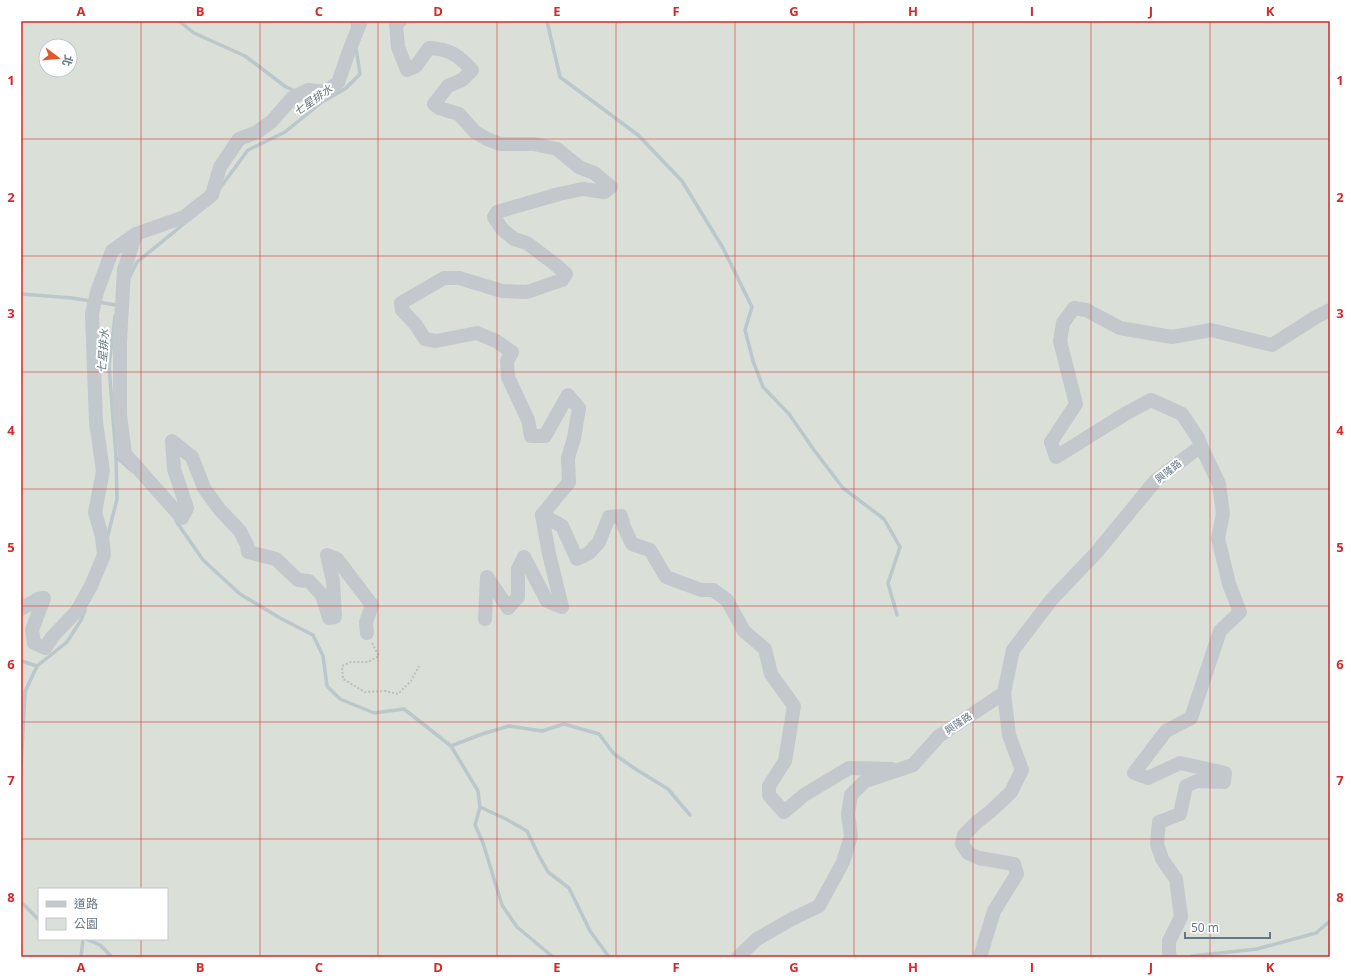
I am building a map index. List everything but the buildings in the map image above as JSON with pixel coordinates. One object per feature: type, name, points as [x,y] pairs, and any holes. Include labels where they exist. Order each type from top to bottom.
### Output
[{"type":"street","points":[[21,609],[38,599],[44,598],[32,630],[34,643],[44,648],[77,610],[91,586],[104,555],[102,537],[95,512],[104,471],[96,422],[92,314],[96,292],[112,251],[136,234],[184,217],[212,195],[220,167],[239,139],[257,132],[272,121],[293,97],[308,90],[324,92],[338,83],[348,51],[361,21]]},
{"type":"street","points":[[400,21],[396,24],[398,47],[407,70],[416,66],[429,48],[442,48],[460,57],[472,70],[462,80],[448,86],[434,104],[439,108],[459,114],[475,132],[500,144],[534,144],[556,149],[579,167],[594,173],[611,188],[604,192],[583,189],[559,194],[497,212],[494,217],[502,229],[514,239],[527,243],[566,274],[562,280],[527,292],[502,291],[459,278],[444,278],[401,303],[402,310],[416,325],[425,339],[436,341],[477,333],[496,341],[512,352],[507,361],[508,377],[528,420],[531,436],[545,436],[568,395],[579,408],[574,438],[568,458],[569,482],[542,515],[549,554],[562,607],[546,601],[524,557],[518,569],[518,597],[508,608],[487,577],[485,619]]},
{"type":"street","points":[[136,234],[124,270],[120,341],[120,415],[125,454],[182,518],[187,508],[174,469],[172,441],[192,457],[204,488],[220,510],[240,531],[247,545],[248,552],[276,559],[298,580],[309,582],[322,595],[329,618],[336,617],[333,581],[327,555],[337,559],[372,605],[366,622],[367,633]]},
{"type":"street","points":[[1170,957],[1169,941],[1181,917],[1176,879],[1162,859],[1157,844],[1158,822],[1180,814],[1186,786],[1197,781],[1224,782],[1225,773],[1180,762],[1148,778],[1134,772],[1166,731],[1191,718],[1220,631],[1240,612],[1229,584],[1218,538],[1223,514],[1219,484],[1198,438],[1182,414],[1151,400],[1056,456],[1051,442],[1076,404],[1060,341],[1063,323],[1074,308],[1086,310],[1120,328],[1172,337],[1211,330],[1272,345],[1316,317],[1330,310]]},
{"type":"street","name":"興隆路","points":[[738,957],[757,939],[792,919],[819,906],[843,862],[851,836],[848,814],[851,795],[865,782],[913,765],[939,736],[1004,693],[1013,650],[1052,599],[1096,553],[1156,480],[1201,446]]},
{"type":"street","points":[[542,515],[562,526],[577,559],[589,553],[599,542],[609,517],[621,516],[624,527],[632,544],[650,550],[666,577],[701,590],[713,590],[726,600],[744,631],[765,649],[771,674],[794,706],[785,761],[769,786],[769,795],[784,812],[804,795],[849,768],[900,769]]},
{"type":"street","points":[[980,957],[994,911],[1017,874],[1014,864],[979,858],[968,853],[962,844],[964,835],[1011,792],[1022,770],[1009,735],[1004,693]]},
{"type":"path","points":[[367,633],[379,656],[368,662],[351,662],[342,666],[343,679],[365,692],[385,691],[398,694],[411,681],[419,666]]},
{"type":"green space","points":[[21,21],[1330,21],[1330,957],[21,957]]},
{"type":"waterway","points":[[179,21],[194,33],[245,56],[286,87],[295,91]]},
{"type":"waterway","name":"七星排水","points":[[352,21],[353,28]]},
{"type":"waterway","points":[[547,21],[560,77],[638,135],[682,181],[723,248],[752,307],[745,330],[753,361],[763,387],[789,414],[843,488],[884,519],[900,547],[888,583],[897,615]]},
{"type":"waterway","name":"七星排水","points":[[220,188],[248,150],[285,132],[322,102],[345,89],[360,74],[356,48]]},
{"type":"waterway","points":[[306,96],[322,102]]},
{"type":"waterway","name":"七星排水","points":[[129,278],[137,262],[185,223]]},
{"type":"waterway","points":[[21,294],[91,301]]},
{"type":"waterway","points":[[98,302],[116,305]]},
{"type":"waterway","name":"七星排水","points":[[107,539],[117,499],[116,457],[109,366],[115,316]]},
{"type":"waterway","points":[[116,457],[132,471]]},
{"type":"waterway","points":[[176,521],[203,560],[240,594],[280,618],[313,635],[323,656],[327,686],[340,699],[374,713],[404,709],[451,746],[478,791],[480,807],[527,831],[548,872],[569,888],[590,931],[609,957]]},
{"type":"waterway","name":"七星排水","points":[[21,769],[25,692],[37,666],[67,642],[81,620],[85,610]]},
{"type":"waterway","points":[[21,661],[37,666]]},
{"type":"waterway","points":[[451,746],[482,734],[509,726],[542,731],[564,724],[599,734],[614,754],[668,789],[690,815]]},
{"type":"waterway","points":[[480,807],[475,825],[483,843],[502,905],[517,927],[553,957]]},
{"type":"waterway","points":[[21,902],[38,919]]},
{"type":"waterway","points":[[1192,956],[1257,949],[1316,933],[1330,921]]},
{"type":"waterway","points":[[81,957],[83,940]]},
{"type":"waterway","points":[[88,940],[100,945],[112,957]]}]
